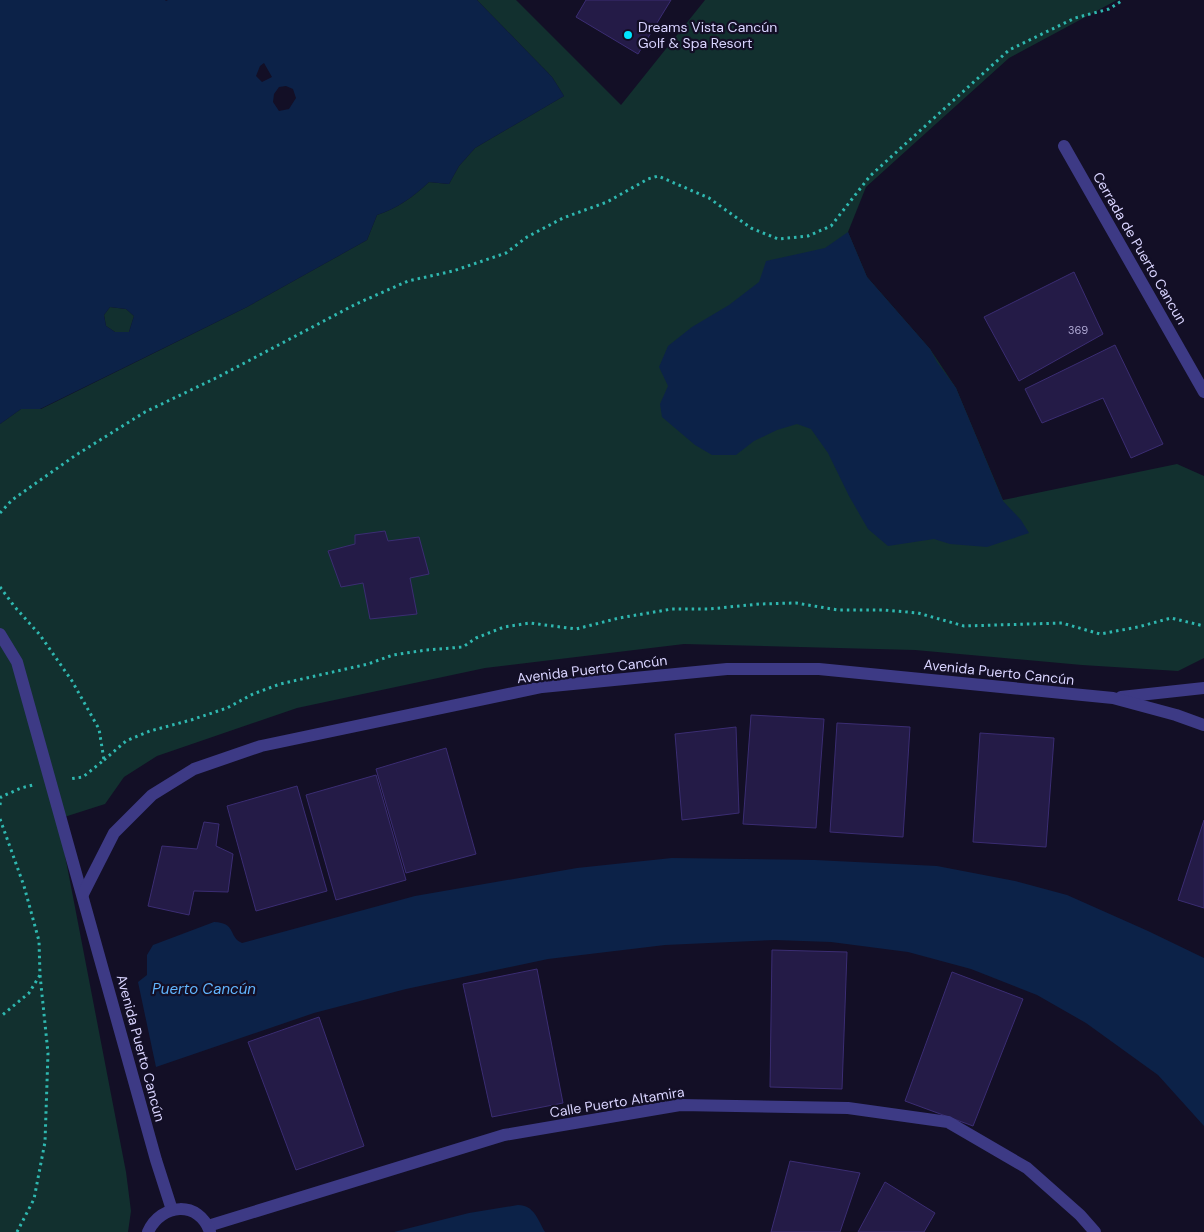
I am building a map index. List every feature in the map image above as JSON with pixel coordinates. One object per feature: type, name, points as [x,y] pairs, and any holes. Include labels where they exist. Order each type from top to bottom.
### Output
[{"type":"street","name":"Cerrada de Puerto Cancun","points":[[1064,146],[1204,392]]},
{"type":"street","name":"Avenida Puerto Cancún","points":[[0,634],[17,662],[156,1160],[172,1210]]},
{"type":"street","name":"Avenida Puerto Cancún","points":[[83,894],[114,833],[152,795],[194,769],[261,746],[542,687],[727,668],[819,670],[1113,698],[1176,715],[1204,725]]},
{"type":"street","name":"Avenida Puerto Cancún","points":[[1113,698],[1204,688]]},
{"type":"street","name":"Calle Puerto Altamira","points":[[209,1229],[504,1136],[680,1105],[848,1108],[948,1122],[1027,1168],[1080,1215],[1095,1232]]},
{"type":"street","points":[[148,1232],[153,1222],[161,1214],[182,1209],[193,1212],[202,1218],[209,1229]]},
{"type":"path","points":[[0,513],[12,500],[76,454],[145,412],[218,377],[356,304],[408,281],[453,271],[506,253],[527,237],[563,218],[606,202],[648,178],[658,176],[709,198],[751,228],[778,239],[808,236],[831,226],[870,176],[1009,50],[1075,18],[1109,9],[1123,0]]},
{"type":"path","points":[[0,587],[40,635],[72,681],[100,729],[104,760]]},
{"type":"path","points":[[0,805],[1,797],[21,788],[83,777],[126,741],[150,731],[226,708],[253,694],[280,684],[368,664],[392,655],[463,647],[476,638],[504,627],[530,623],[576,629],[619,618],[672,609],[709,610],[759,604],[796,603],[838,610],[884,610],[918,613],[964,626],[1062,623],[1100,634],[1138,627],[1171,618],[1204,626]]},
{"type":"path","points":[[0,819],[24,886],[39,941],[40,975],[48,1053],[45,1142],[34,1199],[17,1232]]},
{"type":"path","points":[[0,1017],[29,993],[40,975]]},
{"type":"green space","points":[[477,0],[516,0],[621,105],[705,0],[1117,0],[1009,58],[866,187],[848,232],[867,277],[930,349],[956,388],[1003,500],[1177,464],[1204,476],[1204,658],[1178,671],[1082,665],[915,650],[684,644],[485,668],[297,708],[157,756],[124,777],[105,804],[58,819],[126,1172],[131,1211],[128,1232],[0,1232],[0,424],[21,409],[41,409],[247,307],[367,240],[377,215],[405,202],[429,182],[449,184],[459,166],[475,148],[564,96],[552,77]]},
{"type":"green space","points":[[110,307],[126,309],[134,316],[129,332],[115,332],[106,326],[104,315]]},
{"type":"water","points":[[0,0],[477,0],[552,77],[564,96],[475,148],[459,166],[449,184],[429,182],[405,202],[377,215],[367,240],[247,307],[40,409],[21,409],[0,424]],"holes":[[[264,63],[272,77],[262,82],[256,76],[260,66]],[[286,86],[293,89],[296,98],[289,109],[279,111],[273,102],[274,94],[279,87]],[[110,307],[126,309],[134,316],[129,332],[115,332],[106,326],[104,315]]]},
{"type":"water","points":[[848,232],[867,277],[930,349],[956,388],[1003,501],[1021,520],[1029,533],[987,547],[950,544],[934,539],[888,546],[868,529],[828,453],[811,429],[797,424],[777,430],[754,441],[736,455],[712,455],[695,445],[662,417],[660,404],[668,386],[659,367],[668,346],[692,327],[729,305],[759,282],[766,261],[825,248]]},
{"type":"water","name":"Puerto Cancún","points":[[672,858],[815,860],[937,866],[1015,881],[1067,895],[1204,958],[1204,1126],[1158,1075],[1086,1023],[1037,995],[971,969],[908,952],[831,942],[775,940],[665,945],[548,959],[406,989],[314,1013],[156,1067],[138,982],[147,975],[147,955],[153,945],[214,922],[226,925],[242,943],[415,896],[577,868]]},
{"type":"water","points":[[518,1205],[532,1210],[545,1232],[394,1232],[469,1213]]},
{"type":"building","name":"Dreams Vista Cancún Golf & Spa Resort","points":[[586,0],[671,0],[638,54],[576,17]]},
{"type":"building","points":[[1074,272],[1103,334],[1019,381],[984,317]]},
{"type":"building","points":[[1115,345],[1163,444],[1131,458],[1103,398],[1042,423],[1025,389]]},
{"type":"building","points":[[385,531],[388,541],[419,537],[429,574],[410,578],[417,614],[370,619],[363,583],[341,587],[328,551],[355,544],[355,535]]},
{"type":"building","points":[[751,715],[824,719],[816,828],[743,824]]},
{"type":"building","points":[[837,723],[910,727],[903,837],[830,832]]},
{"type":"building","points":[[736,727],[739,813],[682,820],[675,734]]},
{"type":"building","points":[[980,733],[1054,738],[1046,847],[973,842]]},
{"type":"building","points":[[446,748],[476,854],[406,873],[376,769]]},
{"type":"building","points":[[376,775],[406,880],[336,900],[306,795]]},
{"type":"building","points":[[297,786],[327,891],[256,911],[227,806]]},
{"type":"building","points":[[1204,820],[1204,908],[1178,900]]},
{"type":"building","points":[[204,822],[219,824],[216,846],[233,854],[228,892],[194,891],[189,915],[148,906],[162,846],[197,849]]},
{"type":"building","points":[[772,950],[847,952],[842,1089],[770,1087]]},
{"type":"building","points":[[537,969],[563,1103],[492,1117],[463,984]]},
{"type":"building","points":[[952,972],[1023,999],[973,1126],[905,1101]]},
{"type":"building","points":[[319,1017],[364,1146],[296,1170],[248,1042]]},
{"type":"building","points":[[790,1161],[860,1173],[840,1232],[771,1232]]},
{"type":"building","points":[[885,1182],[935,1213],[924,1232],[858,1232]]},
{"type":"place","name":"Dreams Vista Cancún Golf & Spa Resort","points":[[628,35]]}]
